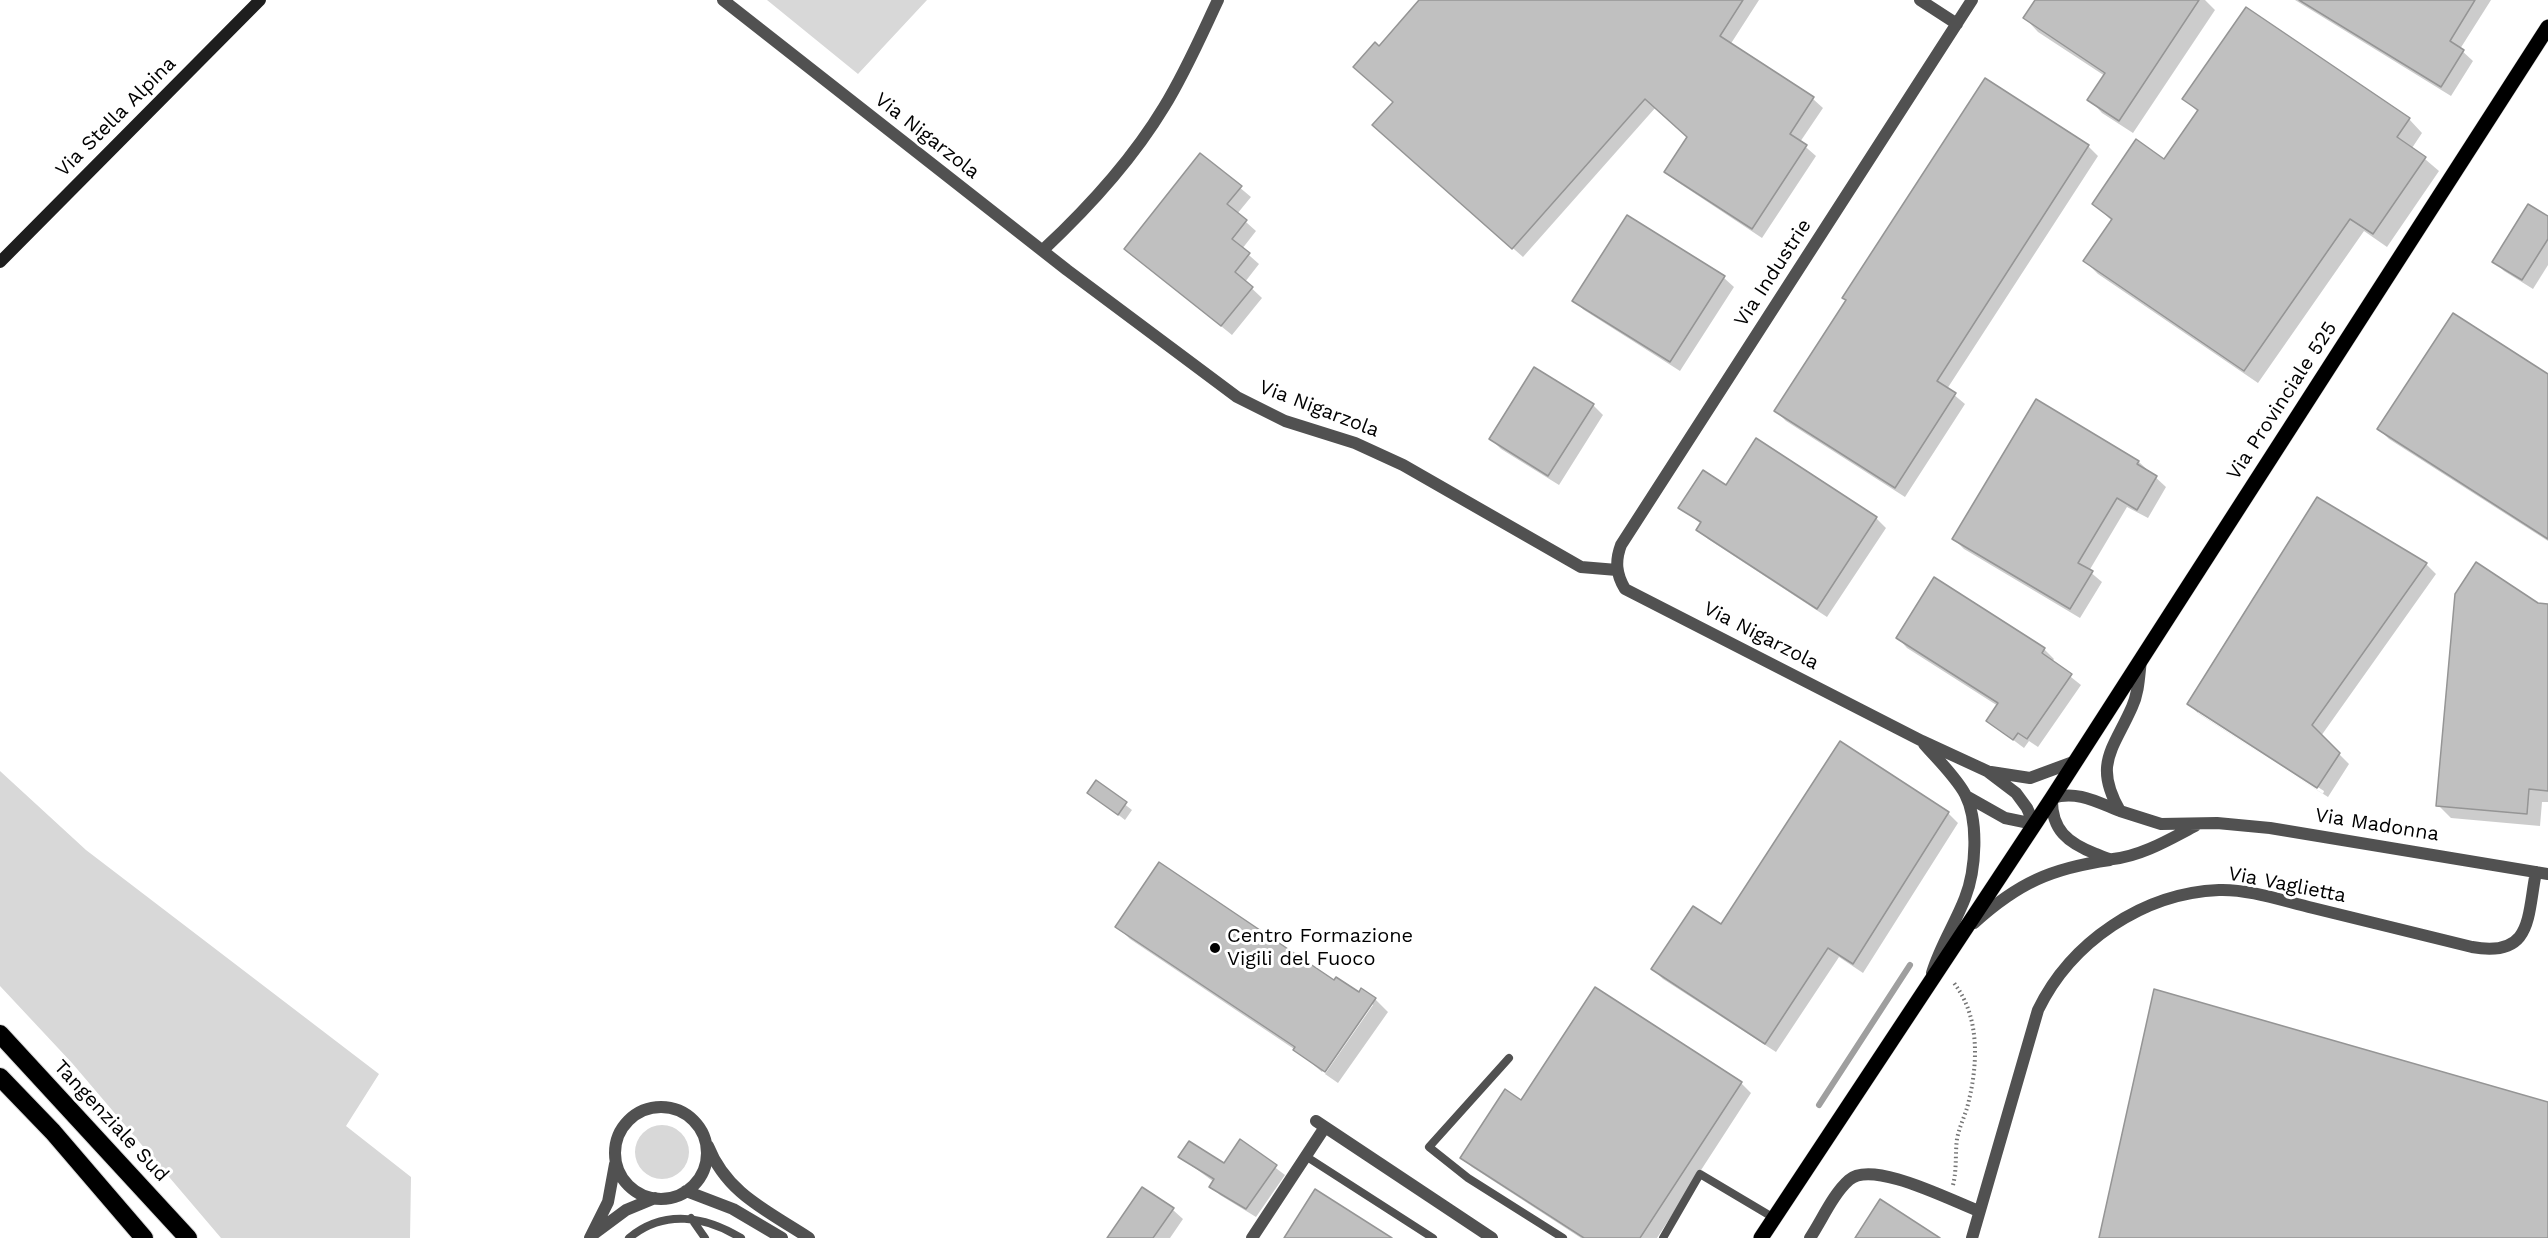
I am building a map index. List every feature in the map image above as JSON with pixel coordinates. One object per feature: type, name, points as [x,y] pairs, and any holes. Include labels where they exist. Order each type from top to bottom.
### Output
[{"type":"highway","name":"Tangenziale Sud","points":[[0,1034],[188,1238]]},
{"type":"highway","points":[[0,1077],[53,1132],[144,1238]]},
{"type":"main road","name":"Via Provinciale 525","points":[[1761,1238],[2052,798],[2548,27]]},
{"type":"street","name":"Via Stella Alpina","points":[[0,262],[260,0]]},
{"type":"street","name":"Via Nigarzola","points":[[723,0],[1237,398],[1285,421],[1355,443],[1403,465],[1581,567],[1617,570],[1625,589],[1922,741],[1987,771],[2016,793],[2027,808],[2034,824]]},
{"type":"street","points":[[1043,250],[1103,188],[1144,138],[1172,93],[1218,0]]},
{"type":"street","points":[[1920,0],[1957,24]]},
{"type":"street","name":"Via Industrie","points":[[1617,570],[1617,557],[1621,545],[1972,0]]},
{"type":"street","points":[[2120,811],[2108,787],[2106,764],[2112,744],[2134,704],[2141,659]]},
{"type":"street","name":"Via Nigarzola","points":[[1922,741],[1966,796],[2005,818],[2034,824]]},
{"type":"street","name":"Via Nigarzola","points":[[1987,771],[2030,778],[2076,761]]},
{"type":"street","name":"Via Madonna","points":[[2052,798],[2064,795],[2082,796],[2161,824],[2270,828],[2542,873]]},
{"type":"street","name":"Via Nigarzola","points":[[1931,978],[1942,943],[1966,896],[1973,871],[1974,844],[1966,796]]},
{"type":"street","points":[[2052,798],[2053,818],[2061,834],[2079,847],[2111,860]]},
{"type":"street","points":[[1959,936],[1997,903],[2036,878],[2072,866],[2111,860],[2154,847],[2199,824]]},
{"type":"street","name":"Via Vaglietta","points":[[1972,1238],[2038,1010],[2057,978],[2080,952],[2122,919],[2143,908],[2182,896],[2217,890],[2239,891],[2472,947],[2502,948],[2511,946],[2521,937],[2542,873]]},
{"type":"street","points":[[591,1237],[611,1192],[615,1148],[620,1133],[629,1120],[642,1111],[657,1107],[673,1108],[688,1115],[699,1126],[719,1170],[731,1186],[809,1238]]},
{"type":"street","points":[[1252,1238],[1306,1157],[1321,1124],[1492,1238]]},
{"type":"street","points":[[591,1237],[626,1210],[656,1198],[672,1197],[686,1191],[697,1182],[704,1169],[707,1155],[706,1141]]},
{"type":"street","points":[[615,1148],[616,1162],[626,1181],[643,1194],[656,1198]]},
{"type":"street","points":[[1810,1238],[1847,1181],[1862,1174],[1886,1175],[1979,1211]]},
{"type":"street","points":[[686,1191],[733,1209],[782,1238]]},
{"type":"lane","points":[[1509,1058],[1429,1147],[1468,1178],[1563,1238]]},
{"type":"lane","points":[[1306,1157],[1433,1238]]},
{"type":"lane","points":[[1664,1238],[1700,1174],[1774,1218]]},
{"type":"lane","points":[[629,1238],[654,1223],[692,1218],[716,1224],[741,1238]]},
{"type":"lane","points":[[692,1218],[705,1238]]},
{"type":"path","points":[[1954,983],[1965,997],[1972,1015],[1974,1033],[1974,1067],[1968,1105],[1957,1138],[1956,1171]]},
{"type":"shaded area","points":[[767,0],[927,0],[858,74]]},
{"type":"shaded area","points":[[0,771],[86,850],[379,1074],[346,1126],[411,1177],[410,1238],[221,1238],[72,1063],[0,986]]},
{"type":"shaded area","points":[[657,1125],[667,1125],[677,1129],[685,1137],[689,1152],[685,1167],[677,1175],[667,1179],[657,1179],[647,1175],[639,1167],[635,1157],[635,1147],[639,1137],[647,1129]]},
{"type":"building","points":[[1419,0],[1743,0],[1720,36],[1814,97],[1790,134],[1807,145],[1752,229],[1664,172],[1687,137],[1645,99],[1512,249],[1372,125],[1393,102],[1353,67],[1375,42],[1379,46]]},
{"type":"building","points":[[2035,0],[2199,0],[2119,121],[2087,100],[2105,73],[2023,18]]},
{"type":"building","points":[[2299,0],[2475,0],[2450,41],[2464,50],[2441,87]]},
{"type":"building","points":[[2246,7],[2410,118],[2397,137],[2426,157],[2373,234],[2350,219],[2244,371],[2083,261],[2112,219],[2092,204],[2136,139],[2164,159],[2198,110],[2182,99]]},
{"type":"building","points":[[1985,78],[2089,145],[1937,381],[1956,393],[1895,488],[1774,411],[1846,300],[1842,298]]},
{"type":"building","points":[[1200,153],[1242,186],[1227,204],[1247,220],[1232,239],[1250,253],[1235,272],[1253,287],[1221,326],[1124,249]]},
{"type":"building","points":[[2528,204],[2548,216],[2548,239],[2522,280],[2492,262]]},
{"type":"building","points":[[1627,215],[1725,276],[1670,362],[1572,301]]},
{"type":"building","points":[[2453,313],[2548,374],[2548,539],[2377,429]]},
{"type":"building","points":[[1534,367],[1594,404],[1548,476],[1489,439]]},
{"type":"building","points":[[2036,399],[2139,461],[2137,464],[2157,476],[2137,510],[2117,498],[2078,563],[2093,571],[2070,609],[1952,539]]},
{"type":"building","points":[[1756,438],[1877,517],[1817,609],[1696,530],[1701,522],[1678,508],[1703,470],[1726,485]]},
{"type":"building","points":[[2317,497],[2427,563],[2312,725],[2340,753],[2317,788],[2187,704]]},
{"type":"building","points":[[2476,562],[2538,603],[2548,604],[2548,791],[2529,789],[2527,814],[2436,806],[2455,594]]},
{"type":"building","points":[[1934,577],[2045,648],[2042,653],[2072,674],[2027,739],[2018,733],[2013,740],[1986,721],[1998,703],[1896,638]]},
{"type":"building","points":[[1840,741],[1949,812],[1853,964],[1828,948],[1765,1044],[1651,969],[1693,906],[1721,924]]},
{"type":"building","points":[[1096,780],[1127,802],[1118,815],[1087,793]]},
{"type":"building","points":[[1159,862],[1334,980],[1336,977],[1359,992],[1361,988],[1376,998],[1325,1072],[1293,1050],[1295,1047],[1115,927]]},
{"type":"building","points":[[1595,987],[1742,1082],[1640,1238],[1584,1238],[1460,1158],[1505,1089],[1521,1100]]},
{"type":"building","points":[[2154,989],[2548,1102],[2548,1238],[2099,1238]]},
{"type":"building","points":[[1240,1139],[1277,1165],[1246,1209],[1209,1187],[1214,1179],[1178,1157],[1189,1141],[1224,1163]]},
{"type":"building","points":[[1142,1187],[1174,1208],[1153,1238],[1107,1238]]},
{"type":"building","points":[[1315,1189],[1392,1238],[1284,1238]]},
{"type":"building","points":[[1880,1199],[1940,1238],[1855,1238]]},
{"type":"waterway","points":[[1819,1105],[1910,965]]},
{"type":"place","name":"Centro Formazione Vigili del Fuoco","points":[[1215,948]]}]
